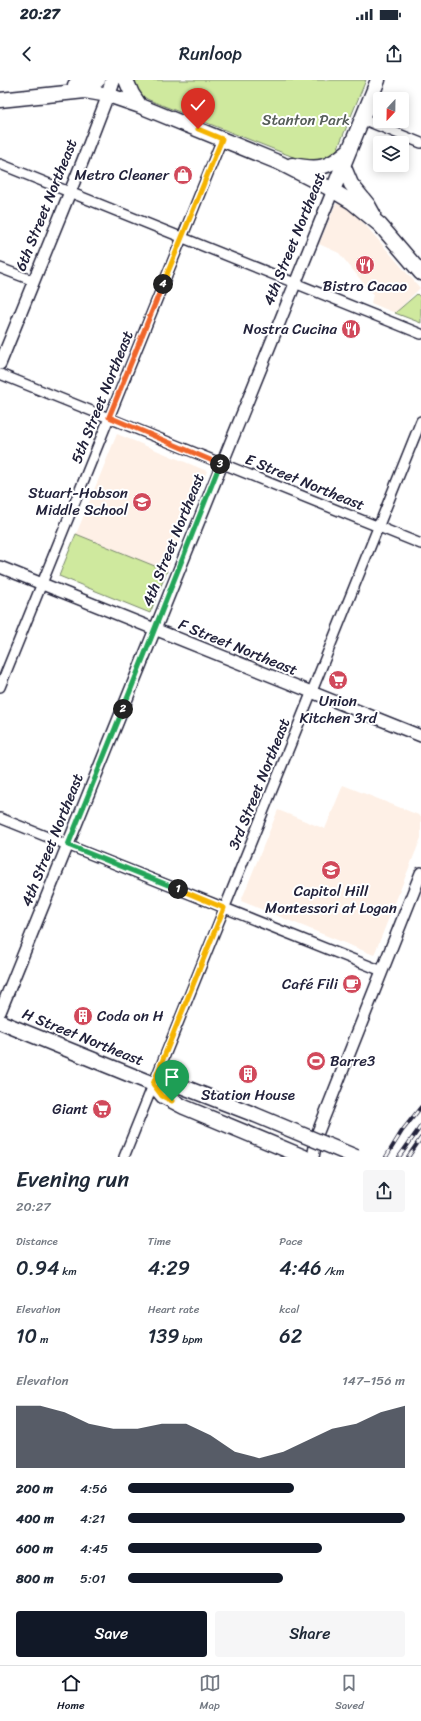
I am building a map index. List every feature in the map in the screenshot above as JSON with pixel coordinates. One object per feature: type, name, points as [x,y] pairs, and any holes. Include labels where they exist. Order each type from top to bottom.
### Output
[{"type":"main road","points":[[0,92],[84,84],[98,80]]},
{"type":"main road","name":"6th Street Northeast","points":[[108,95],[113,80]]},
{"type":"main road","points":[[126,80],[127,85],[140,106]]},
{"type":"main road","name":"4th Street Northeast","points":[[333,190],[375,84],[382,80]]},
{"type":"main road","points":[[0,100],[85,92],[108,95],[140,106],[280,163],[333,190],[352,202],[380,225]]},
{"type":"main road","points":[[280,163],[322,168],[334,162],[350,149]]},
{"type":"main road","points":[[343,165],[351,184],[368,205],[380,225],[421,273]]},
{"type":"main road","name":"H Street Northeast","points":[[0,1022],[153,1084],[162,1096],[191,1110],[304,1157]]},
{"type":"main road","name":"H Street Northeast","points":[[153,1084],[168,1081],[253,1114],[356,1157]]},
{"type":"street","name":"6th Street Northeast","points":[[0,364],[108,95]]},
{"type":"street","points":[[362,119],[421,143]]},
{"type":"street","name":"5th Street Northeast","points":[[0,687],[222,139]]},
{"type":"street","points":[[0,164],[421,334]]},
{"type":"street","name":"4th Street Northeast","points":[[0,1012],[333,190]]},
{"type":"street","points":[[0,268],[34,282]]},
{"type":"street","name":"E Street Northeast","points":[[0,374],[421,544]]},
{"type":"street","name":"3rd Street Northeast","points":[[124,1157],[421,421]]},
{"type":"street","name":"F Street Northeast","points":[[0,567],[421,736]]},
{"type":"street","points":[[0,818],[382,971]]},
{"type":"street","points":[[312,1157],[318,1132],[421,873]]},
{"type":"shaded area","points":[[340,203],[354,212],[420,288],[395,313],[371,303],[373,295],[339,253],[319,244],[336,204]]},
{"type":"shaded area","name":"Stuart-Hobson Middle School","points":[[117,434],[207,471],[150,613],[59,576]]},
{"type":"shaded area","name":"Capitol Hill Montessori at Logan","points":[[343,785],[421,816],[421,838],[374,955],[241,901],[278,810],[325,829]]},
{"type":"green space","name":"Stanton Park","points":[[131,80],[366,80],[337,150],[323,161],[306,162],[149,100],[139,94]]},
{"type":"green space","points":[[417,294],[421,298],[421,323],[395,313]]},
{"type":"green space","points":[[76,534],[167,571],[150,613],[59,576]]},
{"type":"railway","points":[[386,1157],[402,1131],[421,1107]]},
{"type":"railway","points":[[399,1157],[421,1126]]},
{"type":"railway","points":[[408,1157],[421,1138]]},
{"type":"place","name":"Metro Cleaner","points":[[183,175]]},
{"type":"place","name":"Bistro Cacao","points":[[365,265]]},
{"type":"place","name":"Nostra Cucina","points":[[351,329]]},
{"type":"place","name":"Stuart-Hobson Middle School","points":[[142,502]]},
{"type":"place","name":"Union Kitchen 3rd","points":[[338,680]]},
{"type":"place","name":"Capitol Hill Montessori at Logan","points":[[331,870]]},
{"type":"place","name":"Café Fili","points":[[352,984]]},
{"type":"place","name":"Coda on H","points":[[83,1016]]},
{"type":"place","name":"Barre3","points":[[316,1061]]},
{"type":"place","name":"Station House","points":[[248,1074]]},
{"type":"place","name":"Giant","points":[[102,1109]]},
{"type":"route","points":[[172,1101],[162,1096],[153,1084],[224,908],[68,845],[221,464],[109,417],[222,139],[198,129]]}]
